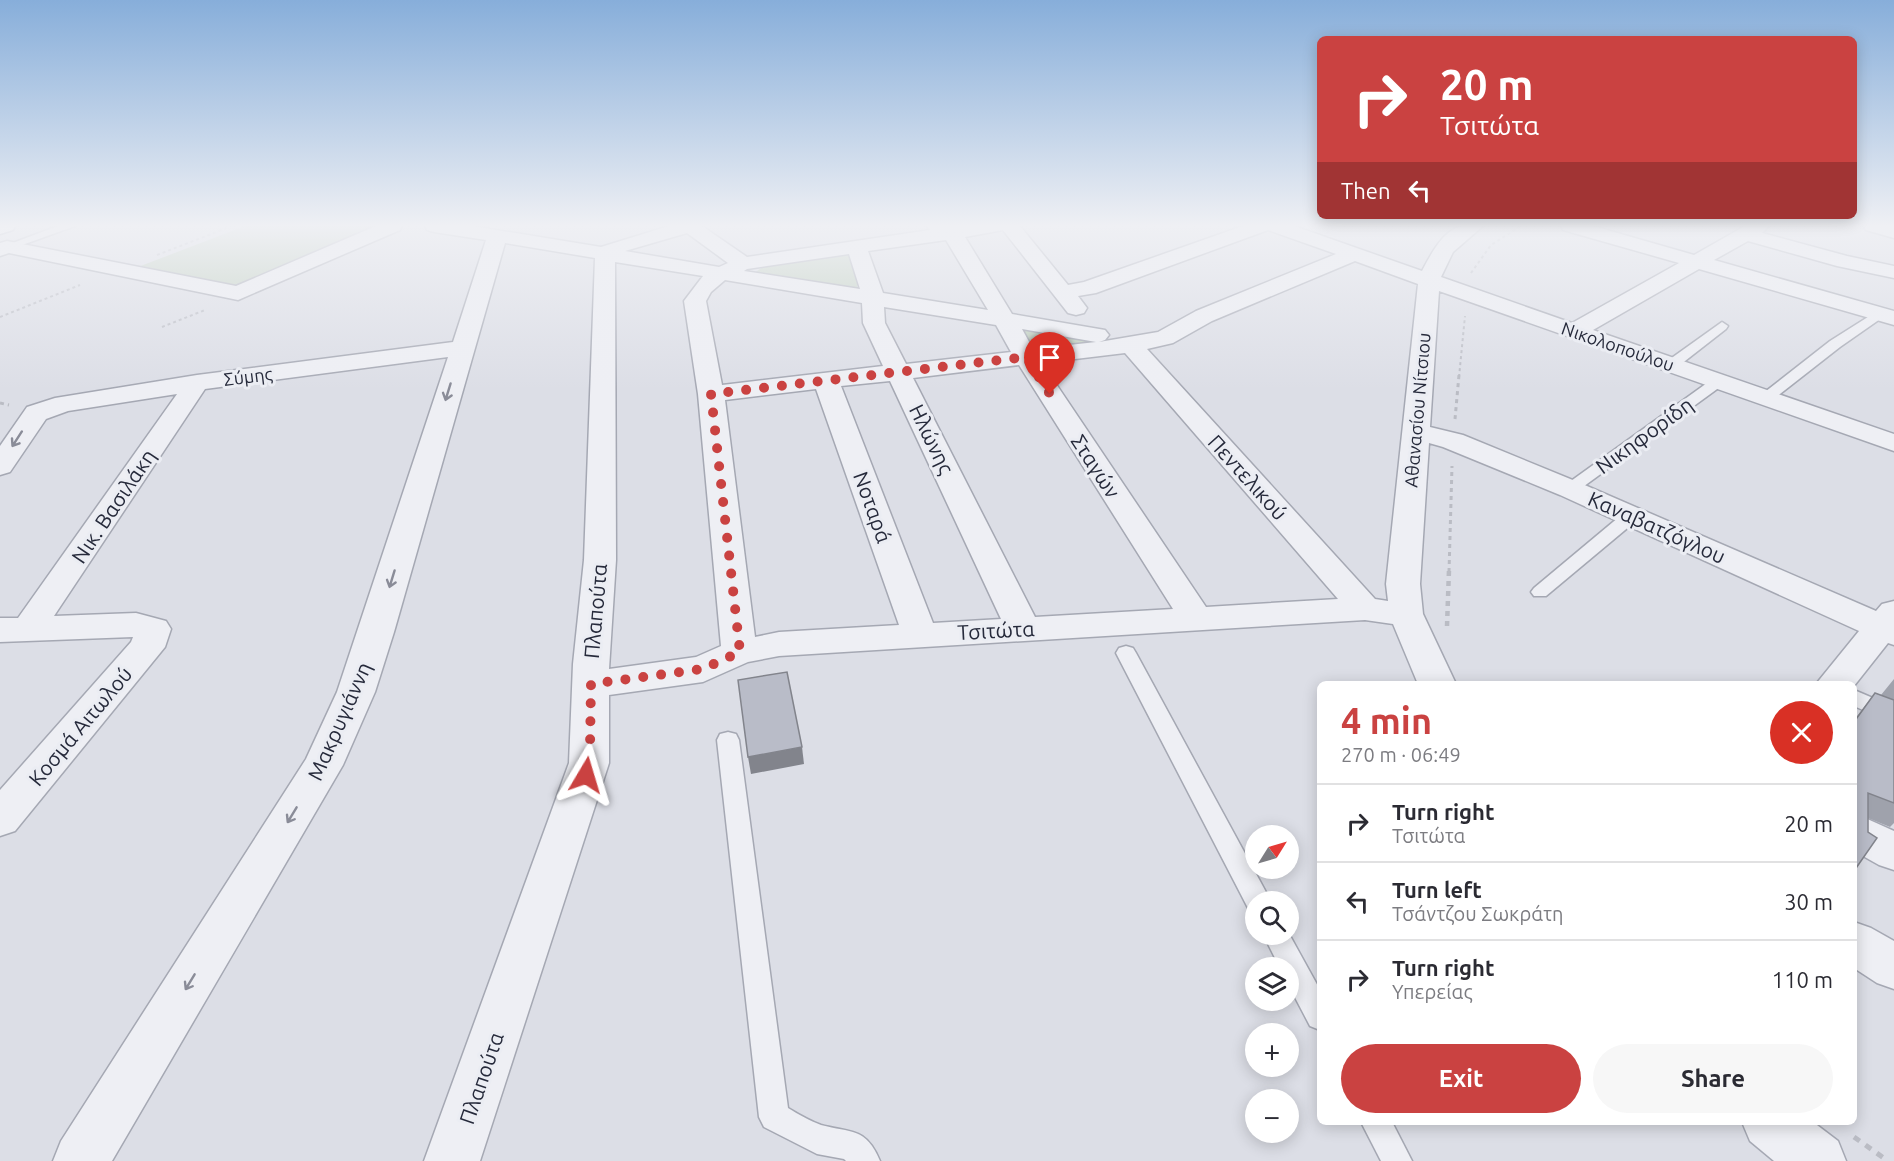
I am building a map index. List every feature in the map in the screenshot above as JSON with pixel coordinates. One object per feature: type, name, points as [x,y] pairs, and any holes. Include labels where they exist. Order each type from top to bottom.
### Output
[{"type":"street","points":[[174,280],[238,293],[268,280]]},
{"type":"street","name":"Μακρυγιάννη","points":[[81,1161],[323,765],[356,692],[376,633],[482,280]]},
{"type":"street","name":"Πλαπούτα","points":[[452,1161],[586,775],[590,747],[591,664],[600,560],[605,280]]},
{"type":"street","points":[[716,280],[700,291],[695,301],[711,394],[740,652]]},
{"type":"street","points":[[792,280],[873,297],[1005,319],[1112,342]]},
{"type":"street","name":"Ηλώνης","points":[[867,280],[873,297],[874,323],[1023,628]]},
{"type":"street","name":"Σταγών","points":[[982,280],[1026,357],[1196,619]]},
{"type":"street","name":"Πεντελικού","points":[[1054,280],[1365,609]]},
{"type":"street","points":[[1063,292],[1088,288],[1110,280]]},
{"type":"street","points":[[711,394],[1026,357],[1112,342],[1165,338],[1204,316],[1291,280]]},
{"type":"street","name":"Αθανασίου Νίτσιου","points":[[1406,614],[1403,584],[1429,280]]},
{"type":"street","name":"Νικολοπούλου","points":[[1430,280],[1894,442]]},
{"type":"street","points":[[1574,331],[1665,280]]},
{"type":"street","points":[[1761,280],[1886,316]]},
{"type":"street","name":"Σύμης","points":[[0,466],[36,413],[94,398],[461,348]]},
{"type":"street","name":"Νοταρά","points":[[826,381],[920,634]]},
{"type":"street","name":"Νικ. Βασιλάκη","points":[[14,630],[197,383]]},
{"type":"street","name":"Καναβατζόγλου","points":[[1416,432],[1453,441],[1890,624]]},
{"type":"street","name":"Τσιτώτα","points":[[591,684],[703,669],[740,652],[779,644],[1365,609],[1406,614]]},
{"type":"street","points":[[1406,614],[1436,681]]},
{"type":"street","points":[[1838,681],[1890,624]]},
{"type":"street","name":"Κοσμά Αιτωλού","points":[[0,819],[147,647],[154,629],[136,625],[14,630]]},
{"type":"street","points":[[1857,832],[1894,852]]},
{"type":"street","points":[[1857,945],[1894,968]]},
{"type":"street","points":[[1776,1125],[1834,1148]]},
{"type":"lane","points":[[1766,398],[1834,344],[1886,316]]},
{"type":"lane","points":[[1671,365],[1722,326]]},
{"type":"lane","name":"Νικηφορίδη","points":[[1570,489],[1719,381]]},
{"type":"lane","points":[[1540,592],[1631,516]]},
{"type":"lane","points":[[1126,653],[1252,891]]},
{"type":"lane","points":[[1857,698],[1894,716]]},
{"type":"lane","points":[[728,740],[774,1117],[817,1139],[852,1145],[865,1161]]},
{"type":"lane","points":[[1282,945],[1317,1011]]},
{"type":"lane","points":[[1378,1125],[1396,1161]]},
{"type":"path","points":[[0,317],[91,280]]},
{"type":"path","points":[[162,327],[212,307],[238,293]]},
{"type":"path","points":[[1834,1148],[1888,1161]]},
{"type":"green space","points":[[196,280],[255,280],[235,289]]},
{"type":"green space","points":[[791,280],[856,280],[858,291]]},
{"type":"green space","points":[[1017,328],[1088,339],[1087,347],[1031,353]]},
{"type":"building","points":[[787,672],[802,747],[748,757],[738,680]]},
{"type":"building","points":[[1875,693],[1894,700],[1894,803],[1868,793],[1868,832],[1877,838],[1857,867],[1857,718]]},
{"type":"route","points":[[586,775],[590,747],[591,684],[703,669],[740,652],[711,394],[1026,357],[1050,394]]}]
